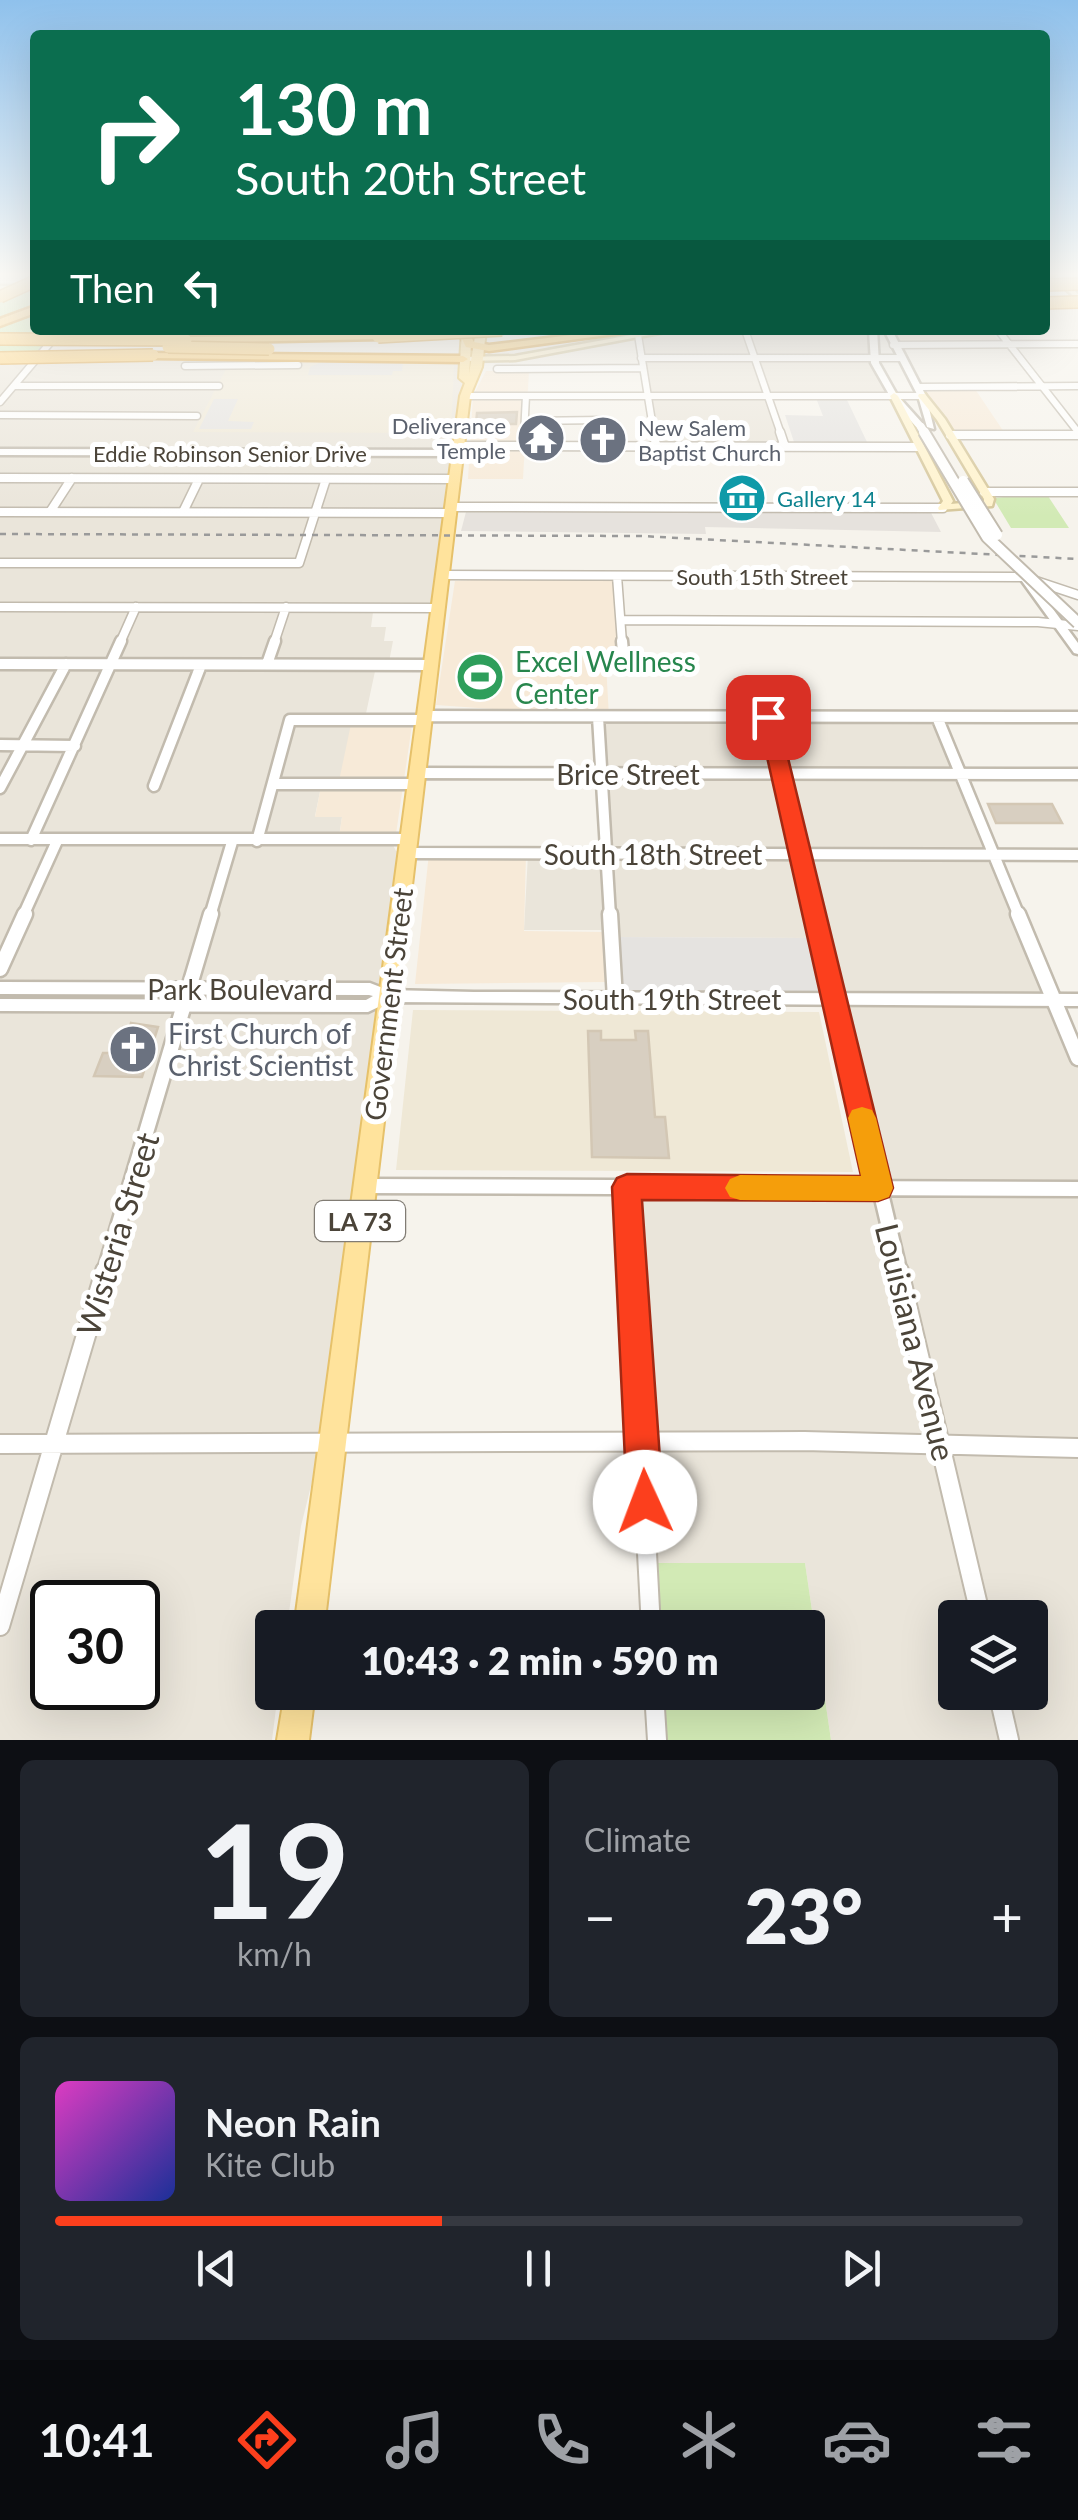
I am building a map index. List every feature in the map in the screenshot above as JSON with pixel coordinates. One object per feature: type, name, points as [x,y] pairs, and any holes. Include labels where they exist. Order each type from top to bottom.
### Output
[{"type":"highway","points":[[0,360],[271,354]]},
{"type":"highway","points":[[445,354],[463,359]]},
{"type":"highway","points":[[475,354],[478,358],[496,354]]},
{"type":"main road","name":"Government Street","points":[[464,354],[464,378],[468,381]]},
{"type":"main road","name":"Government Street","points":[[310,1610],[465,396],[478,354]]},
{"type":"main road","points":[[463,359],[531,354]]},
{"type":"main road","points":[[920,391],[990,501],[985,506],[943,508]]},
{"type":"main road","points":[[894,396],[948,501],[943,508]]},
{"type":"main road","points":[[293,1740],[297,1710]]},
{"type":"street","points":[[0,402],[41,354]]},
{"type":"street","points":[[641,354],[656,446]]},
{"type":"street","points":[[753,354],[785,447]]},
{"type":"street","points":[[873,354],[894,396],[926,427],[995,533],[1078,610]]},
{"type":"street","points":[[898,354],[920,391],[926,427],[987,537],[1078,625]]},
{"type":"street","points":[[1018,354],[1078,434]]},
{"type":"street","points":[[513,358],[530,369]]},
{"type":"street","points":[[641,358],[900,358]]},
{"type":"street","points":[[0,360],[35,361]]},
{"type":"street","points":[[174,386],[186,365],[298,365]]},
{"type":"street","points":[[496,368],[643,368]]},
{"type":"street","points":[[14,386],[219,386]]},
{"type":"street","points":[[465,396],[894,396],[920,391],[1078,386]]},
{"type":"street","points":[[524,446],[526,396]]},
{"type":"street","points":[[0,415],[196,416]]},
{"type":"street","points":[[526,420],[603,420]]},
{"type":"street","points":[[950,435],[1078,434]]},
{"type":"street","points":[[460,450],[524,446],[918,447]]},
{"type":"street","name":"Eddie Robinson Senior Drive","points":[[0,452],[460,450]]},
{"type":"street","points":[[0,478],[456,479]]},
{"type":"street","points":[[50,512],[72,478]]},
{"type":"street","points":[[183,512],[199,479]]},
{"type":"street","points":[[0,563],[300,563],[326,479]]},
{"type":"street","points":[[984,492],[1078,492]]},
{"type":"street","points":[[0,512],[943,508]]},
{"type":"street","name":"South 15th Street","points":[[443,575],[1024,577],[1078,595]]},
{"type":"street","points":[[617,576],[624,663]]},
{"type":"street","points":[[1024,577],[1078,651]]},
{"type":"street","points":[[31,840],[136,606]]},
{"type":"street","points":[[0,607],[439,608]]},
{"type":"street","points":[[267,664],[286,607]]},
{"type":"street","points":[[620,620],[1078,625]]},
{"type":"street","points":[[0,664],[431,665]]},
{"type":"street","points":[[0,788],[66,664]]},
{"type":"street","points":[[154,786],[201,665]]},
{"type":"street","points":[[598,716],[615,999]]},
{"type":"street","name":"Louisiana Avenue","points":[[768,717],[977,1600]]},
{"type":"street","points":[[938,717],[1078,1058]]},
{"type":"street","points":[[257,841],[290,720],[1078,717]]},
{"type":"street","points":[[0,745],[75,746]]},
{"type":"street","name":"Brice Street","points":[[273,784],[602,774],[1078,774]]},
{"type":"street","name":"South 18th Street","points":[[0,839],[257,841],[607,854],[1078,856]]},
{"type":"street","points":[[0,969],[57,841]]},
{"type":"street","name":"Wisteria Street","points":[[0,1626],[232,842]]},
{"type":"street","name":"Park Boulevard","points":[[0,988],[298,1006],[368,1006],[387,996]]},
{"type":"street","name":"Park Boulevard","points":[[188,997],[370,989],[387,996]]},
{"type":"street","name":"South 19th Street","points":[[387,996],[1078,1000]]},
{"type":"street","points":[[0,1005],[188,997]]},
{"type":"street","points":[[365,1186],[1078,1189]]},
{"type":"street","points":[[627,1187],[650,1610]]},
{"type":"street","points":[[0,1444],[332,1446],[369,1440],[484,1444],[940,1442],[1078,1448]]},
{"type":"street","points":[[655,1710],[657,1740]]},
{"type":"street","points":[[1002,1710],[1009,1740]]},
{"type":"shaded area","points":[[234,354],[455,359],[468,381],[439,608],[374,605],[371,627],[386,627],[384,641],[393,641],[389,662],[377,662],[365,718],[339,782],[322,782],[315,816],[342,817],[339,837],[392,843],[396,851],[407,853],[342,1361],[301,1526],[289,1610],[255,1610],[255,1710],[276,1710],[272,1740],[0,1740],[0,358]]},
{"type":"shaded area","points":[[644,354],[873,354],[891,396],[768,396],[785,447],[656,447]]},
{"type":"shaded area","points":[[303,362],[454,364],[451,433],[193,432],[226,369],[301,367]]},
{"type":"shaded area","points":[[322,362],[403,362],[402,371],[393,371],[392,375],[308,375],[310,367]]},
{"type":"shaded area","points":[[486,371],[529,371],[523,479],[468,479],[473,396]]},
{"type":"shaded area","points":[[973,386],[1006,435],[950,435],[918,387]]},
{"type":"shaded area","points":[[816,398],[846,398],[867,442],[794,442],[785,415],[823,416]]},
{"type":"shaded area","points":[[214,399],[238,399],[228,421],[254,422],[251,429],[199,429]]},
{"type":"shaded area","points":[[467,508],[929,509],[941,532],[705,527],[706,534],[461,531]]},
{"type":"shaded area","points":[[617,576],[624,663],[606,664],[609,717],[436,705],[455,581]]},
{"type":"shaded area","points":[[598,717],[937,717],[1078,1058],[1078,1740],[831,1740],[825,1699],[825,1610],[812,1610],[805,1563],[647,1563],[627,1187],[877,1188],[819,938],[616,937],[613,930],[524,930],[528,854],[606,854]]},
{"type":"shaded area","points":[[351,724],[412,725],[396,834],[339,837],[342,817],[315,817],[322,782],[339,781]]},
{"type":"shaded area","points":[[429,853],[526,854],[524,931],[604,932],[605,982],[415,984]]},
{"type":"shaded area","points":[[616,937],[819,938],[834,999],[615,999]]},
{"type":"shaded area","points":[[413,1010],[819,1012],[853,1172],[396,1170]]},
{"type":"green space","points":[[0,354],[37,354],[33,359],[0,360]]},
{"type":"green space","points":[[1046,493],[1069,528],[1011,528],[993,498]]},
{"type":"green space","points":[[647,1563],[805,1563],[812,1610],[650,1610]]},
{"type":"green space","points":[[825,1699],[831,1740],[656,1740],[655,1710],[825,1710]]},
{"type":"building","points":[[517,412],[516,424],[476,424],[477,413]]},
{"type":"building","points":[[988,804],[1052,804],[1062,823],[996,823]]},
{"type":"building","name":"First Church of Christ Scientist","points":[[131,1023],[158,1027],[142,1077],[94,1076],[103,1053],[109,1053],[123,1027],[130,1027]]},
{"type":"building","points":[[588,1031],[601,1031],[601,1040],[636,1040],[635,1031],[648,1031],[655,1117],[665,1117],[669,1158],[592,1157]]},
{"type":"railway","points":[[0,534],[641,536],[1078,559]]},
{"type":"slow traffic","points":[[740,1188],[878,1188],[862,1118]]},
{"type":"place","name":"Deliverance Temple","points":[[541,438]]},
{"type":"place","name":"New Salem Baptist Church","points":[[603,440]]},
{"type":"place","name":"Gallery 14","points":[[742,498]]},
{"type":"place","name":"Excel Wellness Center","points":[[480,677]]},
{"type":"place","name":"First Church of Christ Scientist","points":[[133,1049]]},
{"type":"route","points":[[645,1502],[627,1187],[878,1188],[768,717]]}]
